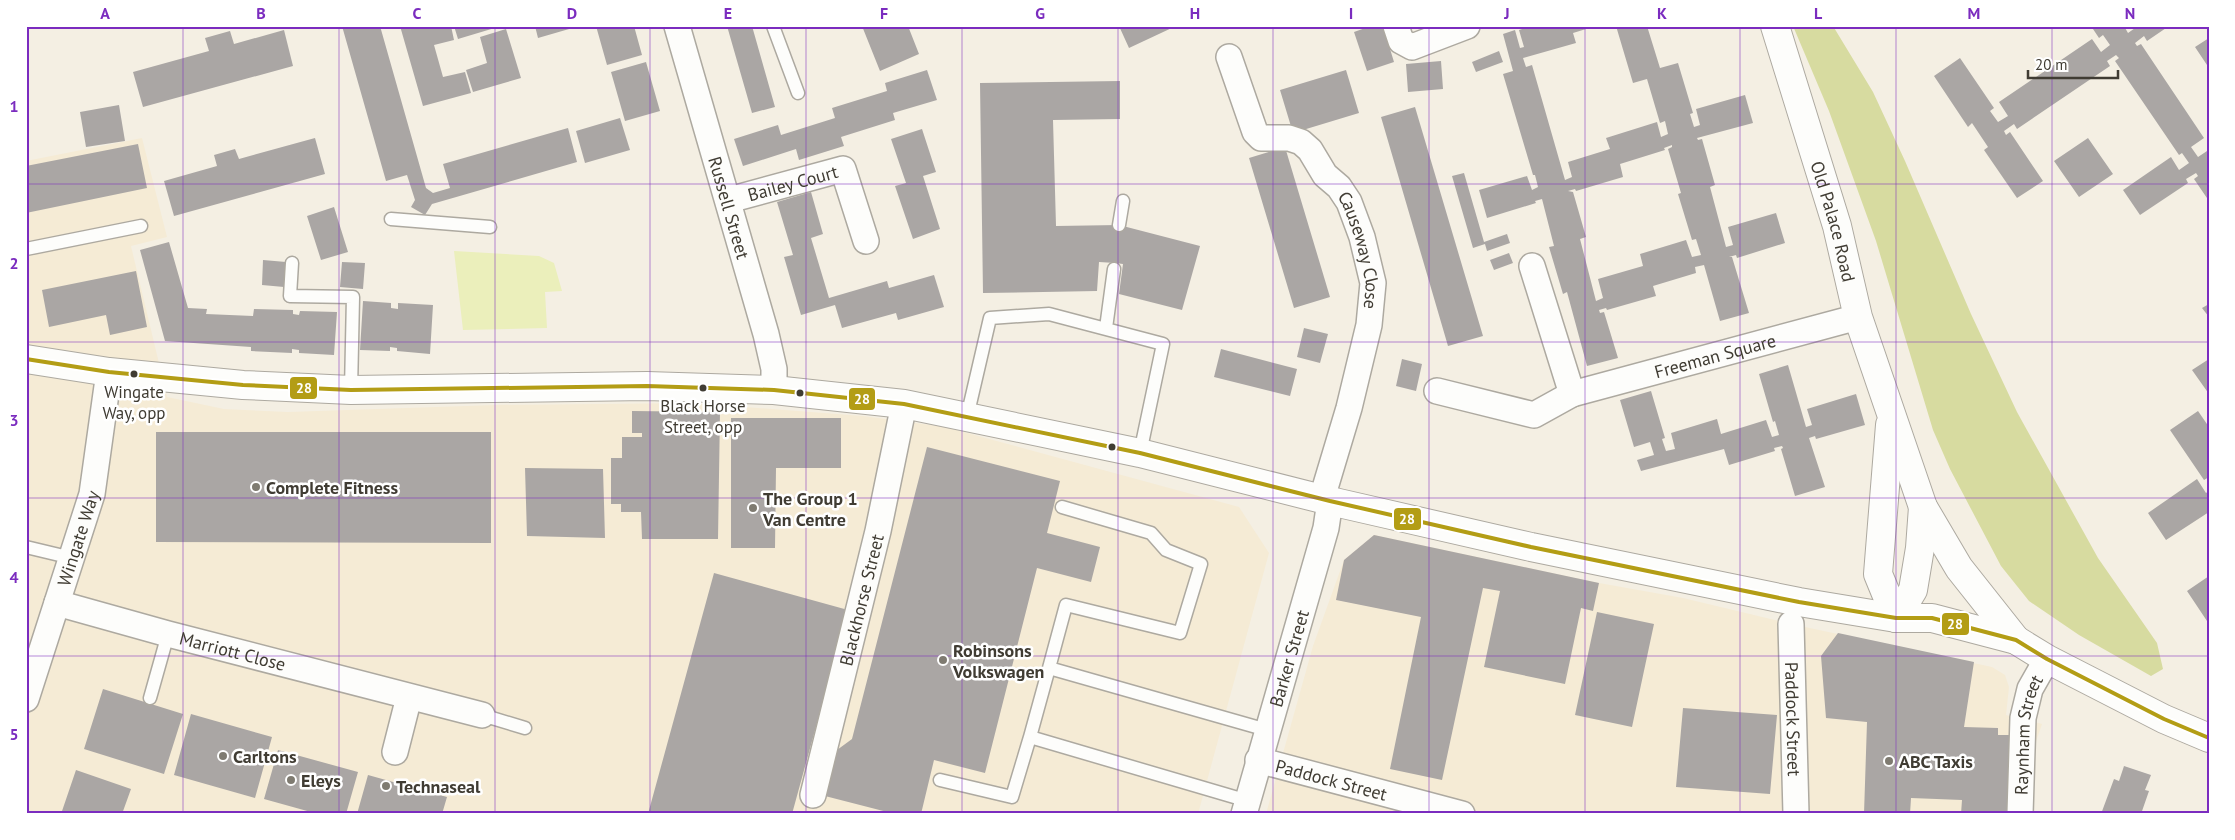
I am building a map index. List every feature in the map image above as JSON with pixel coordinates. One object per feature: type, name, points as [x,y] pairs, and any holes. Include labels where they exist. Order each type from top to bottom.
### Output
[{"type":"street","points":[[1396,26],[1401,41],[1412,47],[1467,26]]},
{"type":"street","name":"Old Palace Road","points":[[1775,26],[1838,226],[1858,317],[1923,507],[1959,568],[2016,640]]},
{"type":"street","name":"Russell Street","points":[[680,27],[774,369],[774,390]]},
{"type":"street","name":"Causeway Close","points":[[1229,57],[1255,132],[1261,138],[1289,138],[1301,142],[1310,150],[1325,175],[1339,187],[1349,202],[1362,237],[1373,283],[1369,325],[1326,499]]},
{"type":"street","name":"Bailey Court","points":[[729,200],[843,169],[866,241]]},
{"type":"street","points":[[1532,266],[1572,394]]},
{"type":"street","name":"Freeman Square","points":[[1437,391],[1534,415],[1572,394],[1858,317]]},
{"type":"street","points":[[26,360],[109,372],[242,385],[351,390],[647,386],[774,390],[904,404],[1140,453],[1531,547],[1799,602],[1896,618],[1932,618],[2016,640],[2047,659],[2164,719],[2209,738]]},
{"type":"street","name":"Wingate Way","points":[[26,699],[92,494],[109,372]]},
{"type":"street","name":"Blackhorse Street","points":[[813,795],[878,531],[904,404]]},
{"type":"street","name":"Old Palace Road","points":[[1891,416],[1878,574],[1896,618]]},
{"type":"street","name":"Barker Street","points":[[1246,807],[1266,730],[1326,528],[1326,499]]},
{"type":"street","name":"Old Palace Road","points":[[1896,618],[1914,590],[1923,507]]},
{"type":"street","name":"Marriott Close","points":[[57,603],[168,634],[482,715]]},
{"type":"street","name":"Paddock Street","points":[[1791,624],[1796,814]]},
{"type":"street","name":"Raynham Street","points":[[2020,814],[2023,718],[2030,689],[2047,659]]},
{"type":"street","points":[[395,752],[409,697]]},
{"type":"street","name":"Paddock Street","points":[[1258,760],[1434,810],[1462,814]]},
{"type":"lane","points":[[773,26],[798,93]]},
{"type":"lane","points":[[1119,225],[1123,201]]},
{"type":"lane","points":[[392,219],[490,227]]},
{"type":"lane","points":[[26,250],[141,226]]},
{"type":"lane","points":[[292,263],[290,296],[353,297],[351,390]]},
{"type":"lane","points":[[1106,328],[1114,269]]},
{"type":"lane","points":[[967,417],[990,318],[1049,314],[1163,344],[1140,453]]},
{"type":"lane","points":[[940,780],[1012,797],[1066,605],[1180,633],[1201,564],[1166,550],[1151,533],[1062,507]]},
{"type":"lane","points":[[26,547],[72,558]]},
{"type":"lane","points":[[150,698],[168,634]]},
{"type":"lane","points":[[1049,668],[1266,730]]},
{"type":"lane","points":[[482,715],[525,728]]},
{"type":"lane","points":[[1030,737],[1160,773],[1246,807]]},
{"type":"shaded area","points":[[142,138],[167,237],[131,246],[167,397],[224,409],[288,412],[496,405],[692,403],[863,416],[945,427],[1239,507],[1269,553],[1198,814],[26,814],[26,161]]},
{"type":"shaded area","points":[[1374,535],[1599,583],[1683,598],[1791,624],[1992,667],[2005,675],[2009,687],[2006,715],[2042,724],[2032,753],[2033,814],[1266,814],[1313,646],[1344,560]]},
{"type":"green space","points":[[1793,26],[1833,26],[1873,92],[1971,314],[2017,412],[2098,558],[2157,643],[2163,669],[2151,676],[2079,635],[2029,601],[2001,566],[1950,469],[1933,430],[1876,241],[1829,111]]},
{"type":"green space","points":[[454,251],[539,256],[554,263],[562,291],[545,292],[547,328],[463,330]]},
{"type":"building","points":[[342,26],[380,26],[426,188],[433,193],[450,188],[443,164],[568,128],[577,162],[432,204],[425,215],[411,207],[415,200],[407,175],[386,181]]},
{"type":"building","points":[[400,26],[451,26],[454,40],[434,45],[443,77],[465,72],[471,93],[423,106]]},
{"type":"building","points":[[454,26],[498,26],[498,27],[458,39]]},
{"type":"building","points":[[535,26],[576,26],[576,27],[538,38]]},
{"type":"building","points":[[596,26],[634,26],[642,55],[607,65]]},
{"type":"building","points":[[727,26],[752,26],[775,107],[752,113]]},
{"type":"building","points":[[862,26],[908,26],[919,54],[880,71]]},
{"type":"building","points":[[1119,26],[1176,26],[1129,48]]},
{"type":"building","points":[[1371,26],[1383,26],[1394,62],[1367,71],[1354,32]]},
{"type":"building","points":[[1531,26],[1596,26],[1573,33],[1576,43],[1523,58],[1526,67],[1532,65],[1565,180],[1572,177],[1568,162],[1610,149],[1606,138],[1657,122],[1661,137],[1668,134],[1665,121],[1660,123],[1647,79],[1633,83],[1616,26],[1647,26],[1660,68],[1678,63],[1693,113],[1690,114],[1694,127],[1700,125],[1696,109],[1745,95],[1753,123],[1697,138],[1698,140],[1702,139],[1715,185],[1710,187],[1726,247],[1733,245],[1728,227],[1776,213],[1785,243],[1737,258],[1736,255],[1729,257],[1732,257],[1749,313],[1720,321],[1704,265],[1695,267],[1696,273],[1653,286],[1656,296],[1607,310],[1606,308],[1599,310],[1600,313],[1604,312],[1618,358],[1587,366],[1567,292],[1563,294],[1549,247],[1554,246],[1542,199],[1535,201],[1536,203],[1487,218],[1479,190],[1527,176],[1532,190],[1538,187],[1503,74],[1513,71],[1503,34],[1515,30],[1520,48],[1524,47],[1519,30]],"holes":[[[1672,145],[1668,149],[1681,193],[1678,194],[1692,240],[1696,239],[1701,255],[1692,257],[1686,240],[1640,254],[1643,266],[1598,279],[1603,298],[1596,301],[1580,239],[1586,237],[1573,192],[1568,191],[1575,189],[1576,191],[1623,177],[1620,164],[1665,150],[1664,148]]]},
{"type":"building","points":[[2091,26],[2124,26],[2128,33],[2138,26],[2169,26],[2147,41],[2144,36],[2135,43],[2137,46],[2141,44],[2204,138],[2191,147],[2198,157],[2207,151],[2209,154],[2209,201],[2194,179],[2198,176],[2196,173],[2186,179],[2188,183],[2140,215],[2123,190],[2171,157],[2179,170],[2189,163],[2182,153],[2179,155],[2115,61],[2119,58],[2116,55],[2107,61],[2110,66],[2017,129],[2014,124],[2004,131],[2006,135],[2010,132],[2043,181],[2017,198],[1984,150],[1988,147],[1972,123],[1968,127],[1934,76],[1960,58],[1994,108],[1990,111],[1998,122],[2008,116],[1999,102],[2092,39],[2101,52],[2110,45],[2103,35],[2099,38]]},
{"type":"building","points":[[506,29],[521,78],[473,92],[466,70],[487,63],[480,37]]},
{"type":"building","points":[[284,30],[293,66],[143,107],[133,72],[209,51],[205,38],[230,31],[234,44]]},
{"type":"building","points":[[2209,38],[2209,68],[2195,47]]},
{"type":"building","points":[[1499,51],[1503,62],[1476,72],[1472,62]]},
{"type":"building","points":[[1441,61],[1443,89],[1408,92],[1406,64]]},
{"type":"building","points":[[646,62],[660,111],[625,121],[611,72]]},
{"type":"building","points":[[927,70],[937,100],[893,113],[895,120],[841,137],[844,146],[799,160],[796,149],[743,166],[734,139],[778,125],[781,135],[835,118],[832,108],[887,91],[885,83]]},
{"type":"building","points":[[1346,70],[1359,113],[1293,133],[1280,90]]},
{"type":"building","points":[[1120,81],[1120,119],[1053,120],[1056,226],[1119,225],[1200,246],[1182,310],[1119,294],[1123,264],[1115,263],[1099,262],[1097,291],[983,293],[980,83]]},
{"type":"building","points":[[119,105],[125,141],[86,147],[80,112]]},
{"type":"building","points":[[1415,107],[1483,336],[1448,346],[1381,117]]},
{"type":"building","points":[[620,118],[630,150],[585,163],[576,131]]},
{"type":"building","points":[[922,129],[936,172],[923,176],[940,229],[913,239],[895,186],[906,183],[891,139]]},
{"type":"building","points":[[315,138],[325,174],[174,216],[164,181],[217,166],[214,155],[235,149],[239,159]]},
{"type":"building","points":[[2088,138],[2113,174],[2079,197],[2054,161]]},
{"type":"building","points":[[138,144],[147,188],[26,213],[26,166]]},
{"type":"building","points":[[1285,147],[1330,297],[1294,308],[1249,158]]},
{"type":"building","points":[[1464,173],[1484,242],[1507,234],[1510,243],[1487,251],[1485,244],[1473,248],[1452,176]]},
{"type":"building","points":[[811,192],[823,234],[811,238],[829,298],[887,281],[889,288],[934,275],[944,307],[898,320],[896,313],[842,328],[835,305],[801,315],[784,257],[793,255],[777,202]]},
{"type":"building","points":[[334,207],[348,252],[321,260],[307,216]]},
{"type":"building","points":[[169,242],[188,308],[207,309],[206,314],[253,316],[254,309],[293,310],[293,314],[299,315],[300,311],[337,312],[334,355],[299,353],[299,350],[292,349],[292,353],[251,351],[251,347],[165,341],[140,250]]},
{"type":"building","points":[[1509,253],[1513,263],[1494,270],[1490,260]]},
{"type":"building","points":[[263,260],[286,262],[284,287],[262,285]]},
{"type":"building","points":[[342,262],[365,263],[363,289],[340,287]]},
{"type":"building","points":[[136,271],[147,327],[110,335],[106,315],[49,327],[42,290]]},
{"type":"building","points":[[363,301],[391,303],[391,308],[398,309],[398,303],[433,305],[430,354],[397,351],[397,348],[390,347],[390,351],[360,350]]},
{"type":"building","points":[[2209,304],[2209,317],[2202,308]]},
{"type":"building","points":[[1304,328],[1328,334],[1320,363],[1297,357]]},
{"type":"building","points":[[1221,349],[1297,369],[1290,396],[1214,377]]},
{"type":"building","points":[[1402,359],[1422,364],[1416,391],[1396,386]]},
{"type":"building","points":[[2209,359],[2209,394],[2192,370]]},
{"type":"building","points":[[1788,365],[1806,427],[1812,425],[1807,409],[1856,394],[1865,425],[1816,439],[1815,436],[1809,438],[1825,487],[1795,496],[1781,449],[1783,448],[1782,446],[1774,448],[1775,451],[1729,465],[1724,449],[1641,471],[1637,460],[1654,455],[1650,442],[1634,447],[1620,400],[1651,391],[1665,438],[1662,439],[1666,451],[1675,449],[1671,433],[1717,419],[1721,434],[1766,420],[1772,437],[1779,435],[1775,421],[1773,422],[1759,374]]},
{"type":"building","points":[[632,411],[720,412],[718,539],[642,539],[641,512],[621,512],[621,504],[611,504],[611,458],[622,458],[622,437],[642,437],[642,433],[632,433]]},
{"type":"building","points":[[2198,411],[2209,427],[2209,477],[2204,480],[2170,430]]},
{"type":"building","name":"The Group 1 Van Centre","points":[[731,418],[841,418],[841,468],[776,468],[775,548],[731,548]]},
{"type":"building","points":[[156,432],[491,432],[491,543],[156,542]]},
{"type":"building","name":"Robinsons Volkswagen","points":[[927,447],[1060,481],[1047,533],[1100,547],[1091,582],[1037,568],[985,773],[934,760],[921,814],[895,814],[825,796],[837,750],[852,739]]},
{"type":"building","points":[[525,468],[603,469],[605,538],[527,536]]},
{"type":"building","points":[[2197,479],[2206,493],[2209,491],[2209,512],[2166,540],[2148,513]]},
{"type":"building","points":[[1374,535],[1599,583],[1593,611],[1581,608],[1565,684],[1484,667],[1500,591],[1483,588],[1442,780],[1390,769],[1421,617],[1336,600],[1344,560]]},
{"type":"building","points":[[714,573],[848,610],[792,814],[648,814]]},
{"type":"building","points":[[2209,576],[2209,624],[2187,591]]},
{"type":"building","points":[[1597,612],[1654,624],[1632,727],[1575,715]]},
{"type":"building","points":[[1838,633],[1974,662],[1964,727],[1998,728],[1998,735],[2012,735],[2009,814],[1961,814],[1962,800],[1911,798],[1910,814],[1864,814],[1867,722],[1826,718],[1821,656]]},
{"type":"building","points":[[103,689],[183,714],[164,774],[84,749]]},
{"type":"building","points":[[1683,708],[1777,715],[1770,794],[1676,787]]},
{"type":"building","name":"Carltons","points":[[191,714],[272,737],[255,798],[174,775]]},
{"type":"building","points":[[278,750],[358,772],[346,814],[318,814],[264,799]]},
{"type":"building","points":[[2124,766],[2151,775],[2145,790],[2149,791],[2141,814],[2101,814],[2114,779],[2119,781]]},
{"type":"building","points":[[76,770],[131,789],[122,814],[61,814]]},
{"type":"building","name":"Technaseal","points":[[368,775],[447,797],[442,814],[357,814]]},
{"type":"transit line","name":"28","points":[[26,359],[109,372],[243,385],[351,390],[647,386],[774,390],[904,404],[1140,453],[1330,501],[1531,547],[1799,602],[1896,618],[1932,618],[2016,640],[2047,659],[2164,719],[2209,738]]},
{"type":"place","name":"Wingate Way, opp","points":[[134,374]]},
{"type":"place","name":"Black Horse Street, opp","points":[[703,388]]},
{"type":"place","name":"Complete Fitness","points":[[256,487]]},
{"type":"place","name":"The Group 1 Van Centre","points":[[753,508]]},
{"type":"place","name":"Robinsons Volkswagen","points":[[943,660]]},
{"type":"place","name":"Carltons","points":[[223,756]]},
{"type":"place","name":"ABC Taxis","points":[[1889,761]]},
{"type":"place","name":"Eleys","points":[[291,780]]},
{"type":"place","name":"Technaseal","points":[[386,786]]}]
